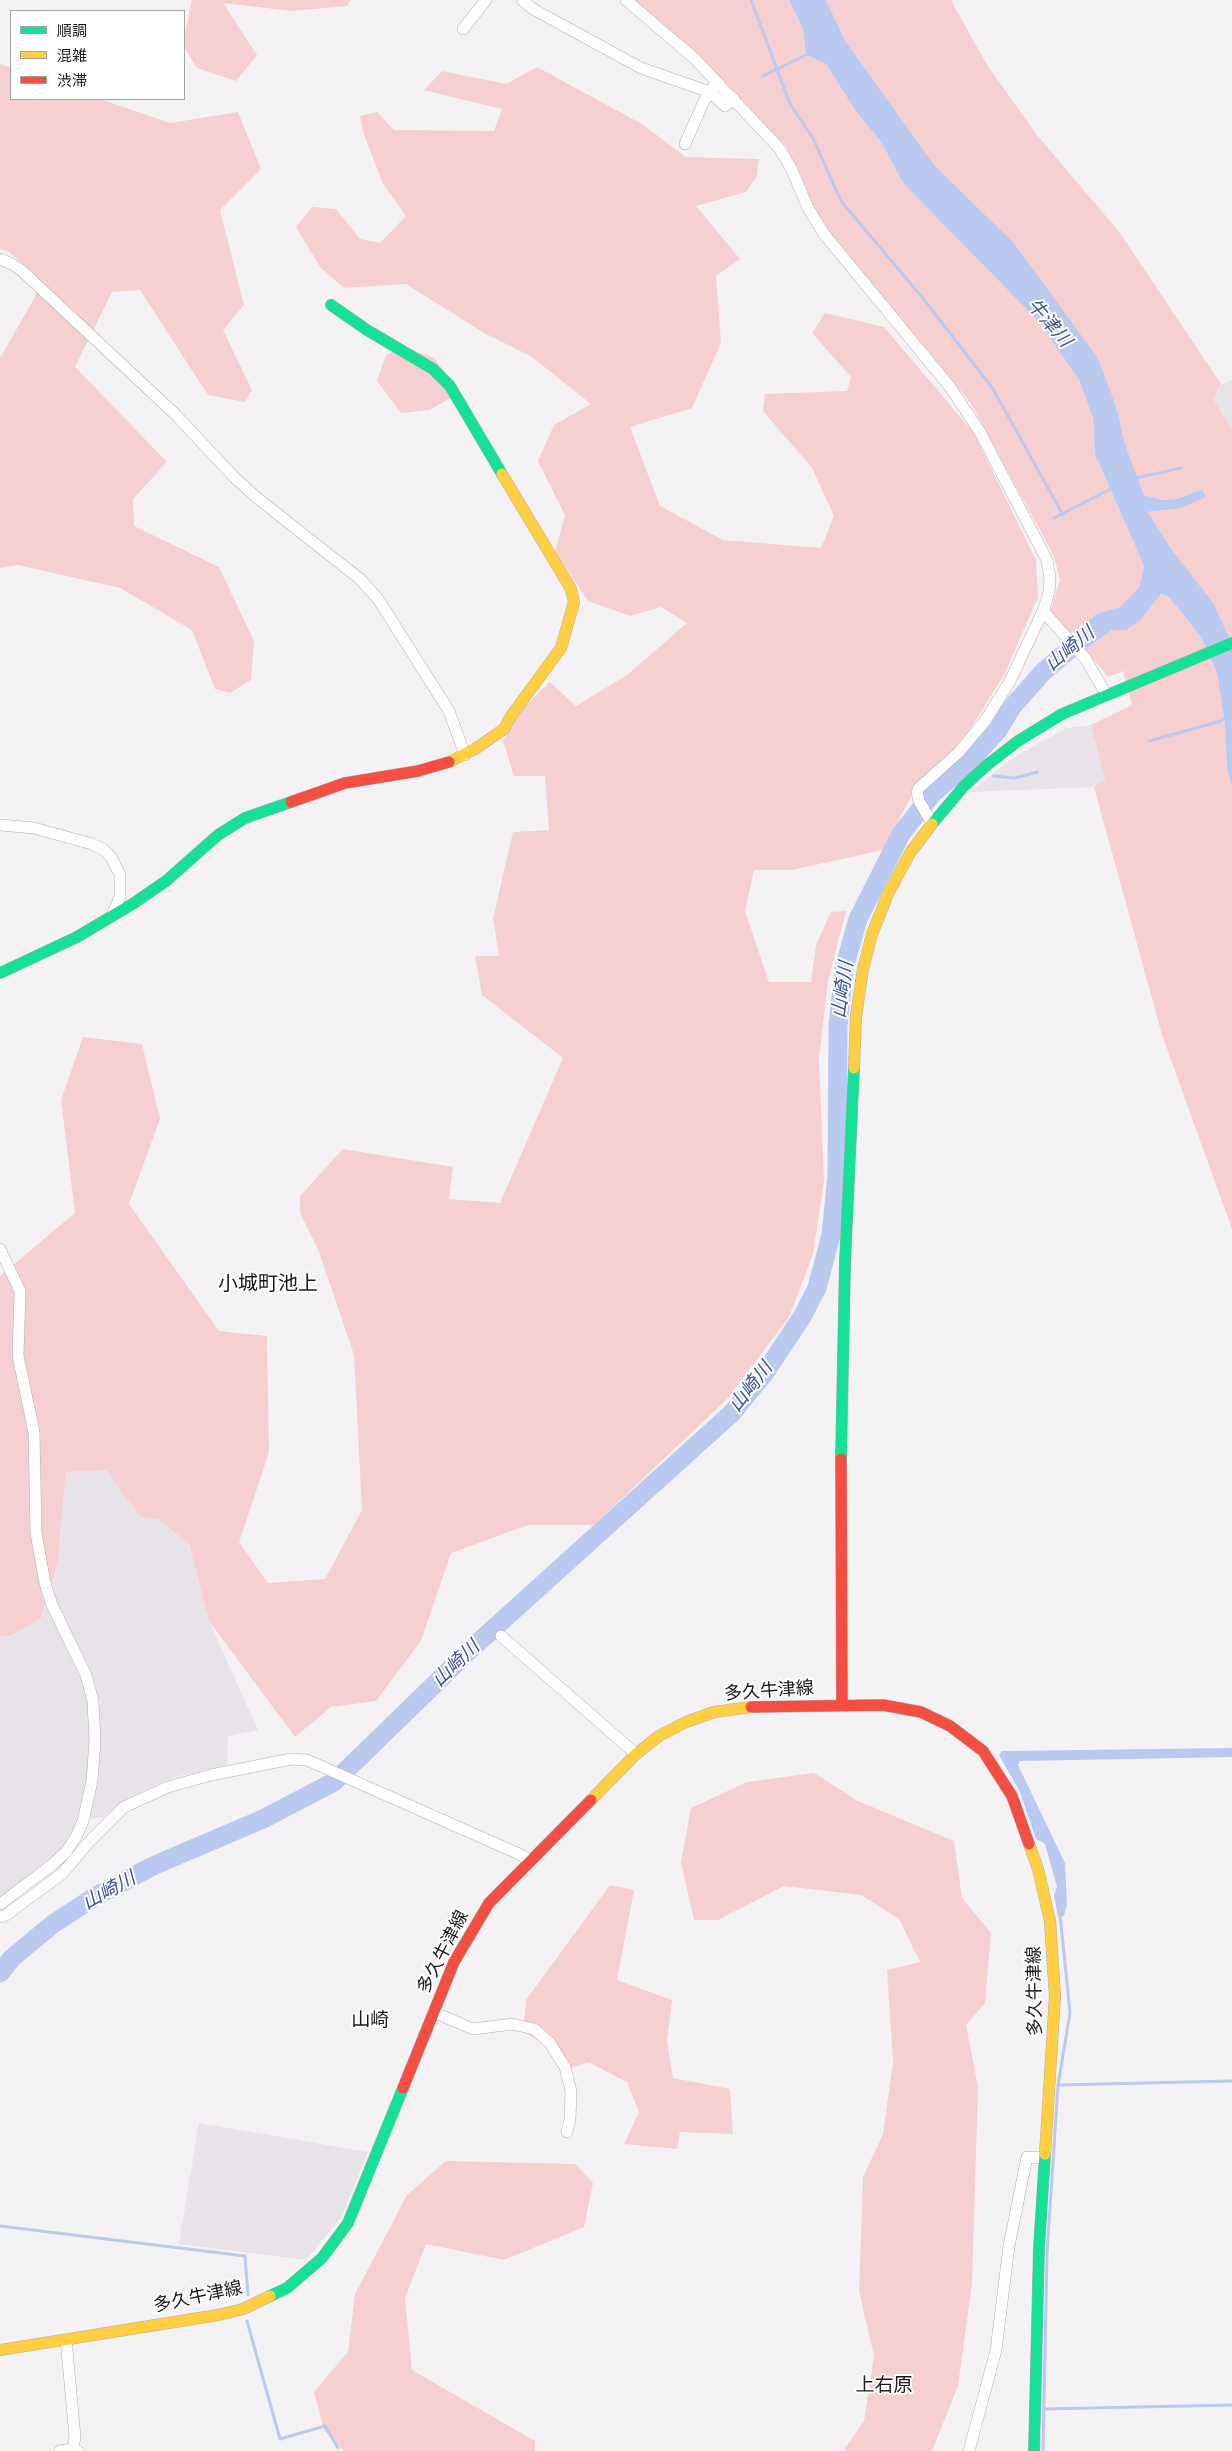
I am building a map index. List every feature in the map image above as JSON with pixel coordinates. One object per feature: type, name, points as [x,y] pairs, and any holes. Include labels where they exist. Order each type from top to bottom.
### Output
[{"type":"street","points":[[463,29],[486,0]]},
{"type":"street","points":[[522,0],[533,9],[641,68],[714,88],[734,100],[779,148],[791,168],[808,208],[824,234],[950,387],[980,432],[1047,560],[1050,578],[1043,611],[1010,681],[985,721],[959,752],[919,788],[917,792],[929,819]]},
{"type":"street","points":[[626,0],[695,59],[714,88]]},
{"type":"street","points":[[685,144],[704,101],[714,88]]},
{"type":"street","points":[[0,259],[21,270],[176,415],[249,490],[360,579],[378,599],[448,711],[464,754]]},
{"type":"street","points":[[0,973],[77,937],[134,903],[166,881],[218,835],[245,818],[345,783],[418,771],[445,764],[464,754],[504,729],[511,716],[553,662],[567,632],[574,602],[571,589],[450,386],[433,369],[366,330],[331,305]]},
{"type":"street","points":[[1043,611],[1085,658],[1106,694]]},
{"type":"street","points":[[842,1704],[842,1389],[845,1262],[856,1016],[863,969],[872,934],[888,894],[929,819],[976,774],[1018,741],[1062,714],[1106,694],[1232,644]]},
{"type":"street","points":[[0,825],[34,828],[92,844],[104,850],[112,857],[120,875],[120,897],[112,915]]},
{"type":"street","points":[[0,1249],[20,1291],[17,1336],[18,1356],[34,1432],[36,1533],[45,1583],[52,1605],[86,1675],[93,1701],[96,1741],[92,1782],[83,1821],[76,1837],[66,1852],[52,1865],[0,1904]]},
{"type":"street","points":[[501,1636],[636,1754]]},
{"type":"street","name":"多久牛津線","points":[[0,2350],[218,2315],[243,2309],[288,2288],[322,2258],[348,2223],[362,2193],[434,2012],[467,1937],[489,1904],[529,1860],[636,1754],[673,1729],[714,1712],[744,1707],[842,1704],[883,1706],[921,1712],[950,1726],[982,1751],[1012,1796],[1038,1868],[1050,1921],[1054,1959],[1054,2032],[1039,2248],[1034,2451]]},
{"type":"street","points":[[0,1917],[63,1873],[124,1807],[149,1795],[211,1775],[291,1759],[307,1760],[355,1780],[529,1860]]},
{"type":"street","points":[[434,2012],[473,2029],[512,2024],[534,2029],[549,2042],[565,2067],[571,2091],[570,2119],[566,2132]]},
{"type":"street","points":[[969,2451],[996,2350],[1009,2246],[1027,2157],[1045,2158]]},
{"type":"street","points":[[60,2451],[75,2450],[66,2339]]},
{"type":"shaded area","points":[[192,0],[351,0],[347,6],[292,11],[223,3],[257,55],[236,81],[197,68],[185,49],[185,32]]},
{"type":"shaded area","points":[[619,0],[789,0],[803,29],[806,55],[826,64],[855,110],[881,142],[903,183],[1039,322],[1079,380],[1093,418],[1095,454],[1144,566],[1139,588],[1120,607],[1096,614],[1073,636],[1050,612],[1060,580],[1054,556],[970,402],[817,217],[786,146],[686,46],[686,52]]},
{"type":"shaded area","points":[[826,0],[951,0],[987,65],[1037,135],[1120,233],[1221,384],[1213,398],[1232,430],[1232,644],[1148,512],[1166,510],[1202,489],[1177,499],[1163,500],[1144,495],[1126,447],[1115,403],[1013,242],[935,166],[846,42]]},
{"type":"shaded area","points":[[0,64],[10,68],[10,100],[103,100],[170,123],[238,112],[261,169],[220,210],[244,305],[223,330],[252,390],[245,402],[208,395],[140,290],[112,292],[75,367],[167,462],[133,499],[134,526],[219,567],[254,641],[251,680],[230,693],[215,689],[192,630],[120,588],[18,565],[0,568],[0,358],[35,297],[38,277],[8,251],[0,249]]},
{"type":"shaded area","points":[[537,67],[642,124],[686,157],[759,159],[757,176],[746,192],[696,206],[740,259],[716,276],[721,343],[692,408],[630,427],[660,506],[723,540],[821,548],[834,516],[812,468],[763,411],[765,394],[847,391],[851,377],[812,333],[825,313],[884,327],[973,432],[1036,560],[1038,597],[1004,675],[964,739],[914,791],[883,850],[792,870],[754,870],[745,911],[769,982],[811,982],[816,945],[831,912],[846,911],[828,981],[819,1058],[824,1181],[813,1254],[789,1317],[727,1399],[594,1525],[528,1525],[451,1553],[421,1641],[376,1701],[331,1707],[295,1737],[209,1621],[189,1544],[159,1520],[141,1517],[106,1470],[66,1472],[58,1560],[41,1618],[10,1636],[0,1637],[0,1276],[75,1213],[61,1100],[83,1037],[142,1044],[160,1119],[129,1204],[219,1331],[267,1336],[269,1452],[239,1542],[268,1583],[325,1579],[362,1510],[354,1355],[318,1249],[300,1213],[300,1196],[343,1149],[453,1167],[449,1199],[500,1203],[563,1058],[482,995],[475,956],[499,956],[493,918],[513,832],[549,830],[545,776],[514,776],[503,741],[519,712],[550,682],[576,706],[627,675],[687,623],[661,607],[630,616],[588,601],[555,552],[565,515],[538,461],[554,425],[591,404],[532,357],[484,333],[406,284],[344,288],[320,267],[296,227],[312,207],[336,209],[360,239],[380,243],[406,216],[383,184],[363,132],[360,116],[377,112],[394,130],[494,131],[502,109],[424,90],[442,71],[506,84]]},
{"type":"shaded area","points":[[404,347],[434,358],[454,384],[451,398],[429,410],[401,413],[377,381],[386,355]]},
{"type":"shaded area","points":[[1232,380],[1232,430],[1213,398],[1221,385]]},
{"type":"shaded area","points":[[1161,594],[1168,596],[1201,637],[1217,673],[1225,724],[1227,769],[1232,788],[1232,1229],[1162,1035],[1094,787],[1105,779],[1091,725],[1132,705],[1123,671],[1108,677],[1085,649],[1112,630],[1126,630],[1140,621]]},
{"type":"shaded area","points":[[1091,725],[1105,779],[1094,787],[970,792],[1011,759],[1066,728]]},
{"type":"shaded area","points":[[106,1469],[141,1517],[159,1520],[189,1544],[209,1621],[258,1730],[228,1736],[227,1765],[175,1777],[129,1797],[103,1817],[79,1820],[66,1845],[11,1892],[0,1898],[0,1637],[10,1636],[58,1560],[66,1472]]},
{"type":"shaded area","points":[[814,1773],[858,1801],[954,1841],[962,1898],[991,1933],[985,2003],[966,2025],[978,2087],[972,2284],[958,2386],[932,2451],[843,2451],[864,2421],[874,2356],[859,2291],[863,2177],[883,2134],[893,2062],[887,1970],[920,1962],[899,1919],[861,1895],[784,1886],[718,1920],[694,1920],[681,1862],[691,1808],[747,1782]]},
{"type":"shaded area","points":[[610,1885],[634,1890],[617,1980],[672,2000],[667,2041],[673,2078],[730,2089],[733,2134],[680,2132],[677,2149],[624,2144],[639,2112],[627,2082],[588,2062],[561,2072],[545,2045],[523,2031],[526,2000]]},
{"type":"shaded area","points":[[199,2123],[368,2152],[341,2218],[306,2260],[179,2244]]},
{"type":"shaded area","points":[[446,2161],[575,2164],[593,2183],[584,2227],[504,2260],[426,2244],[405,2298],[412,2370],[535,2441],[535,2451],[344,2451],[324,2430],[314,2392],[348,2352],[355,2294],[407,2195]]},
{"type":"water","name":"牛津川","points":[[789,0],[826,0],[846,42],[935,166],[1013,242],[1097,357],[1115,403],[1126,447],[1144,495],[1163,500],[1177,499],[1202,489],[1206,497],[1181,508],[1148,512],[1172,550],[1213,603],[1232,644],[1232,788],[1227,769],[1225,725],[1217,673],[1201,637],[1168,596],[1161,594],[1140,621],[1126,630],[1112,630],[1085,649],[1073,636],[1096,614],[1120,607],[1139,588],[1144,566],[1095,454],[1093,418],[1079,380],[1039,322],[903,183],[881,142],[855,110],[826,64],[806,55],[803,29]]},
{"type":"water","points":[[1232,1748],[1232,1757],[1020,1761],[1018,1765],[1065,1863],[1067,1905],[1064,1916],[1058,1917],[1054,1895],[1057,1887],[1045,1844],[1036,1839],[1020,1792],[999,1755],[1002,1751]]},
{"type":"waterway","points":[[751,0],[790,104],[813,138],[841,201],[926,302],[993,389],[1063,515]]},
{"type":"waterway","points":[[763,76],[810,53]]},
{"type":"waterway","points":[[1136,478],[1181,468]]},
{"type":"waterway","points":[[1054,518],[1114,487]]},
{"type":"waterway","name":"山崎川","points":[[0,1973],[12,1958],[53,1924],[96,1896],[155,1865],[263,1819],[334,1782],[473,1647],[732,1413],[764,1374],[802,1317],[817,1288],[831,1235],[837,1175],[838,1026],[844,969],[858,919],[901,834],[932,794],[969,762],[998,730],[1012,707],[1043,672],[1088,634]]},
{"type":"waterway","points":[[1149,741],[1221,721],[1225,718]]},
{"type":"waterway","points":[[993,776],[1015,778],[1037,772]]},
{"type":"waterway","points":[[1043,2451],[1047,2254],[1058,2085],[1070,2013],[1060,1914]]},
{"type":"waterway","points":[[1058,2085],[1232,2081]]},
{"type":"waterway","points":[[0,2226],[245,2256],[248,2295]]},
{"type":"waterway","points":[[247,2321],[280,2439],[325,2426],[338,2448]]},
{"type":"waterway","points":[[1044,2409],[1232,2405]]},
{"type":"traffic: fast","points":[[331,305],[367,330],[433,369],[450,386],[502,474]]},
{"type":"traffic: fast","points":[[932,824],[964,786],[987,765],[1018,741],[1062,714],[1232,643]]},
{"type":"traffic: fast","points":[[0,973],[77,937],[134,903],[166,881],[218,835],[245,818],[291,802]]},
{"type":"traffic: fast","points":[[841,1459],[845,1262],[854,1068]]},
{"type":"traffic: fast","points":[[270,2296],[287,2288],[322,2258],[348,2223],[403,2088]]},
{"type":"traffic: fast","points":[[1034,2451],[1039,2248],[1045,2154]]},
{"type":"traffic: slow","points":[[449,762],[475,749],[504,729],[511,716],[561,648],[574,602],[571,589],[502,474]]},
{"type":"traffic: slow","points":[[854,1068],[856,1016],[863,969],[872,934],[888,894],[910,853],[932,824]]},
{"type":"traffic: slow","points":[[591,1800],[636,1754],[659,1736],[686,1722],[714,1712],[751,1707]]},
{"type":"traffic: slow","points":[[1029,1844],[1038,1869],[1050,1921],[1055,1996],[1045,2154]]},
{"type":"traffic: slow","points":[[0,2350],[218,2315],[243,2309],[270,2296]]},
{"type":"traffic: jam","points":[[291,802],[345,783],[418,771],[449,762]]},
{"type":"traffic: jam","points":[[841,1459],[842,1704]]},
{"type":"traffic: jam","points":[[751,1707],[883,1705],[921,1712],[950,1726],[983,1751],[1012,1796],[1029,1844]]},
{"type":"traffic: jam","points":[[403,2088],[454,1962],[489,1903],[591,1800]]},
{"type":"district","name":"小城町池上","points":[[268,1284]]},
{"type":"district","name":"山崎","points":[[370,2020]]},
{"type":"district","name":"上右原","points":[[884,2385]]}]
